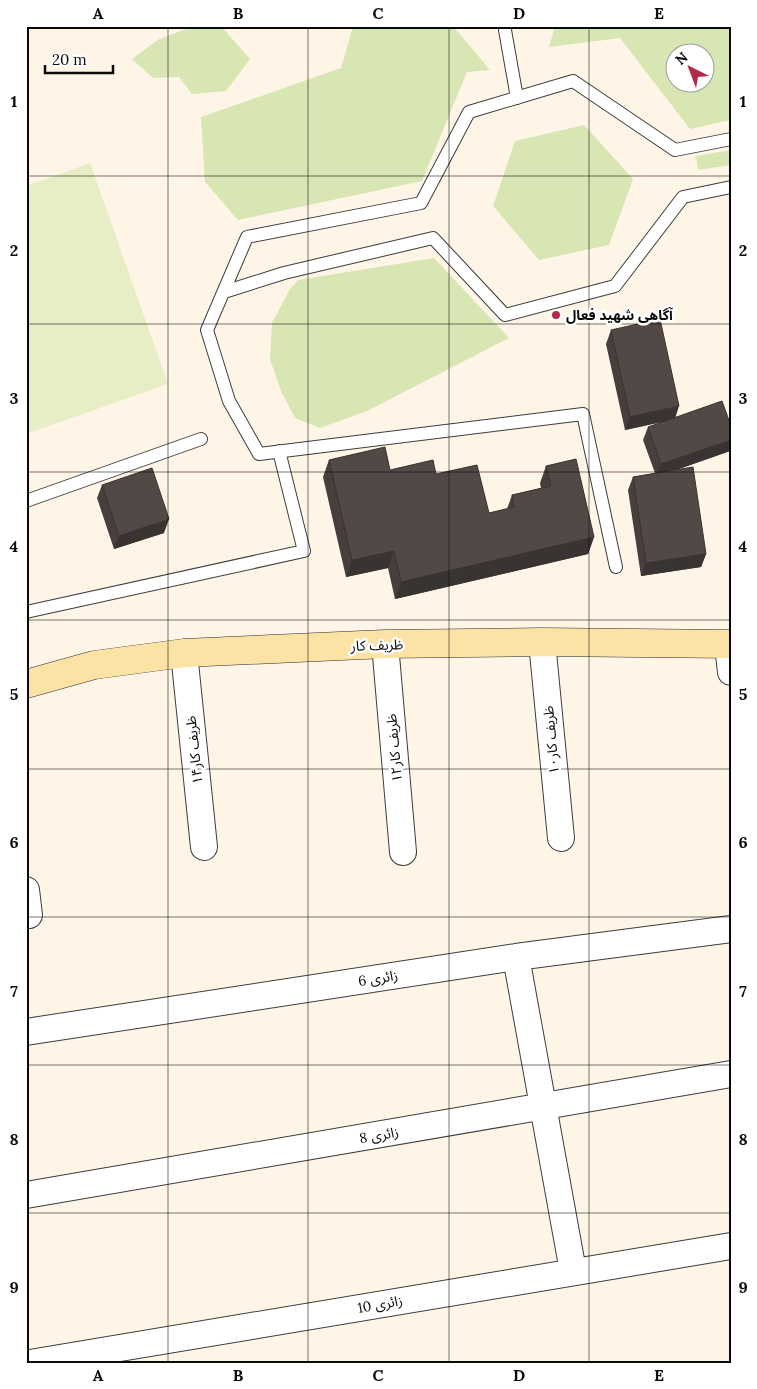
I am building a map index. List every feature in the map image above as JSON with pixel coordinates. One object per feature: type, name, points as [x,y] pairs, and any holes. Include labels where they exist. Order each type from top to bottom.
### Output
[{"type":"street","name":"ظریف کار","points":[[26,684],[94,665],[184,653],[385,644],[542,642],[729,644]]},
{"type":"street","name":"ظریف کار۱۰","points":[[542,642],[561,838]]},
{"type":"street","name":"ظریف کار۱۲","points":[[385,644],[403,852]]},
{"type":"street","points":[[729,644],[731,672]]},
{"type":"street","name":"ظریف کار۱۴","points":[[184,653],[204,847]]},
{"type":"street","name":"6 زائری","points":[[26,1032],[516,957],[731,929]]},
{"type":"street","points":[[516,957],[573,1271]]},
{"type":"street","name":"8 زائری","points":[[26,1195],[731,1074]]},
{"type":"street","name":"10 زائری","points":[[30,1363],[731,1246]]},
{"type":"lane","points":[[503,27],[517,98]]},
{"type":"lane","points":[[616,567],[582,414],[259,454],[229,401],[207,330],[247,237],[421,203],[469,112],[573,81],[675,150],[731,139]]},
{"type":"lane","points":[[224,292],[284,273],[433,238],[505,315],[615,286],[683,197],[731,187]]},
{"type":"lane","points":[[26,501],[201,439]]},
{"type":"lane","points":[[26,612],[304,551],[279,451]]},
{"type":"green space","points":[[195,26],[221,26],[250,59],[226,91],[192,94],[179,77],[153,78],[132,59],[159,39]]},
{"type":"green space","points":[[353,26],[453,26],[490,70],[467,72],[422,181],[238,220],[205,182],[201,117],[341,68]]},
{"type":"green space","points":[[555,26],[731,26],[731,120],[690,129],[620,38],[549,47]]},
{"type":"green space","points":[[584,125],[633,179],[609,245],[539,260],[493,206],[515,141]]},
{"type":"green space","points":[[731,150],[731,165],[698,170],[696,156]]},
{"type":"green space","points":[[90,163],[168,384],[26,434],[26,186]]},
{"type":"green space","points":[[434,258],[509,338],[367,411],[320,428],[295,418],[281,391],[270,359],[272,323],[290,289],[298,280]]},
{"type":"building","points":[[660,319],[679,406],[630,417],[611,330]]},
{"type":"building","points":[[722,401],[731,426],[731,440],[661,464],[648,427]]},
{"type":"building","points":[[385,447],[390,470],[433,460],[436,474],[477,465],[489,513],[514,507],[512,495],[551,486],[546,466],[576,459],[594,537],[401,582],[394,551],[352,560],[329,460]]},
{"type":"building","points":[[693,467],[706,554],[646,563],[633,477]]},
{"type":"building","points":[[152,468],[169,519],[119,536],[102,485]]},
{"type":"place","name":"آگاهی شهید فعال","points":[[556,315]]}]
